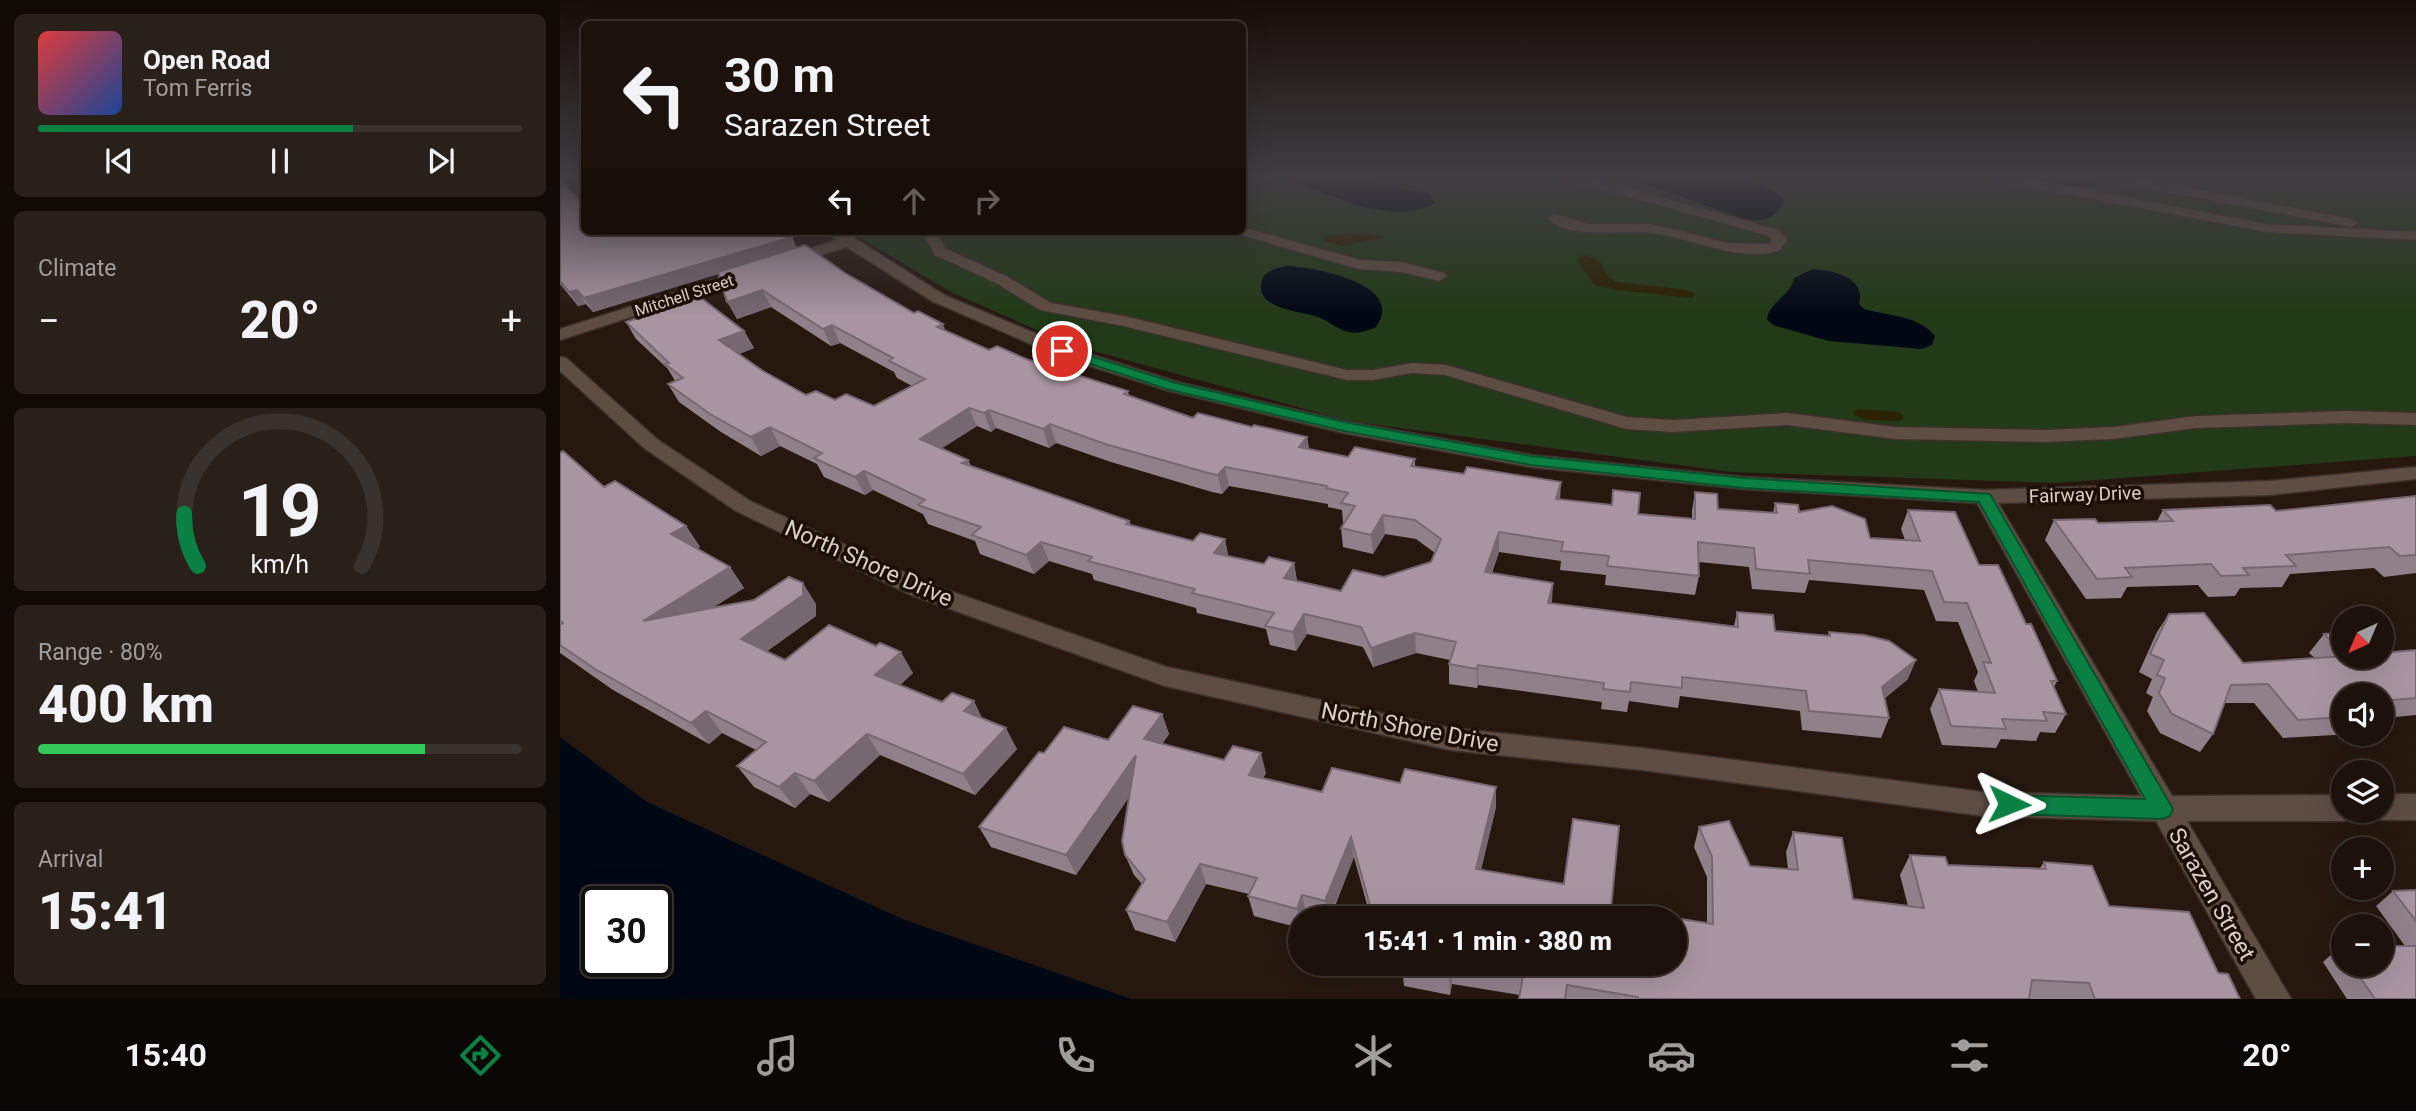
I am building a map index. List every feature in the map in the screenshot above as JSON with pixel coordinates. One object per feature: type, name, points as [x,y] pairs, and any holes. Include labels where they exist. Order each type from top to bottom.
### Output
[{"type":"street","points":[[1568,223],[1581,227],[1651,228],[1756,252],[1774,248],[1780,240],[1774,233],[1737,223]]},
{"type":"street","points":[[2239,223],[2267,228],[2335,233],[2412,235]]},
{"type":"street","points":[[2348,223],[2412,235]]},
{"type":"street","points":[[1246,232],[1359,264],[1401,267],[1439,276]]},
{"type":"street","points":[[931,235],[940,252],[1002,279],[1046,307],[1124,321],[1248,353],[1347,374],[1373,375],[1412,368],[1446,370],[1626,423],[1673,426],[1787,419],[1895,433],[2046,436],[2113,433],[2196,422],[2348,417],[2416,419]]},
{"type":"street","name":"Mitchell Street","points":[[560,335],[840,236]]},
{"type":"street","name":"Fairway Drive","points":[[840,236],[938,298],[1062,351],[1172,386],[1344,427],[1531,461],[1744,483],[1984,498],[2270,488],[2416,473]]},
{"type":"street","name":"North Shore Drive","points":[[560,362],[650,444],[743,506],[919,589],[1165,676],[1450,739],[1642,759],[1983,804],[2162,809],[2331,808]]},
{"type":"street","name":"Sarazen Street","points":[[1984,498],[2274,999]]},
{"type":"street","points":[[2394,807],[2416,807]]},
{"type":"green space","points":[[1246,223],[2416,223],[2416,456],[2056,483],[1732,472],[1348,421],[1068,344],[951,292],[856,235],[1246,235]]},
{"type":"sand","points":[[1334,234],[1372,234],[1382,238],[1342,246],[1323,241],[1324,237]]},
{"type":"sand","points":[[1584,255],[1603,265],[1602,269],[1609,278],[1617,282],[1687,290],[1695,294],[1692,298],[1594,285],[1577,260]]},
{"type":"sand","points":[[1854,411],[1900,412],[1904,418],[1899,421],[1865,420],[1855,415]]},
{"type":"shaded area","points":[[1286,266],[1335,274],[1369,289],[1379,300],[1382,313],[1375,328],[1348,332],[1318,317],[1273,304],[1262,293],[1262,280],[1270,271]]},
{"type":"shaded area","points":[[1813,269],[1847,277],[1858,287],[1859,304],[1864,309],[1902,317],[1920,324],[1935,336],[1932,345],[1922,349],[1829,341],[1773,325],[1767,319],[1772,308],[1789,290],[1794,278]]},
{"type":"shaded area","points":[[560,737],[647,802],[902,919],[1131,999],[560,999]]},
{"type":"building","points":[[560,223],[581,223],[581,235],[792,237],[584,298],[577,290],[569,292],[560,281]]},
{"type":"building","points":[[805,245],[845,273],[914,313],[918,311],[943,324],[937,327],[989,350],[997,346],[1026,359],[1128,391],[1124,394],[1193,418],[1198,413],[1307,437],[1299,447],[1348,457],[1355,447],[1415,459],[1411,466],[1464,474],[1467,467],[1561,482],[1556,499],[1612,505],[1613,490],[1640,493],[1638,514],[1695,519],[1695,492],[1717,494],[1718,509],[1777,513],[1775,503],[1798,505],[1799,512],[1832,506],[1865,519],[1870,538],[1920,541],[1908,510],[1955,512],[1979,565],[1998,565],[2026,624],[2031,624],[2057,681],[2051,681],[2066,714],[2043,712],[2047,721],[2002,719],[2006,729],[1951,726],[1939,689],[1995,693],[1983,662],[1991,663],[1967,603],[1944,602],[1932,571],[1808,560],[1810,574],[1756,569],[1754,548],[1698,542],[1699,576],[1607,566],[1609,556],[1561,551],[1563,542],[1499,532],[1485,572],[1553,583],[1548,603],[1738,627],[1737,612],[1773,615],[1775,631],[1830,636],[1829,632],[1864,635],[1889,641],[1916,660],[1882,687],[1889,718],[1809,711],[1806,691],[1682,677],[1682,688],[1631,682],[1630,692],[1603,689],[1604,683],[1478,665],[1477,669],[1449,664],[1456,642],[1415,633],[1371,648],[1361,627],[1304,614],[1293,632],[1265,626],[1274,613],[1192,593],[1195,589],[1088,561],[1092,557],[1041,542],[1026,555],[972,535],[981,527],[918,505],[925,500],[864,471],[855,477],[814,458],[822,453],[770,427],[751,437],[710,414],[668,384],[683,378],[665,364],[669,363],[626,322],[700,297],[744,331],[719,340],[763,371],[806,395],[816,391],[835,400],[846,394],[874,406],[925,379],[889,361],[893,358],[832,325],[823,329],[762,290],[727,302],[718,272]],"holes":[[[969,408],[984,413],[989,410],[1043,429],[1050,424],[1105,444],[1208,473],[1218,475],[1225,467],[1327,486],[1326,488],[1348,493],[1341,503],[1355,506],[1341,528],[1371,535],[1383,515],[1415,520],[1441,539],[1431,562],[1384,577],[1353,570],[1341,591],[1284,578],[1294,563],[1269,557],[1264,564],[1214,553],[1225,539],[1200,533],[1193,541],[1126,524],[1129,521],[962,463],[968,460],[920,439]]]},
{"type":"building","points":[[563,451],[604,487],[615,481],[686,526],[671,534],[730,567],[643,621],[754,600],[789,577],[803,583],[803,595],[741,639],[785,660],[829,625],[876,646],[880,643],[901,652],[875,675],[942,702],[952,693],[974,701],[964,711],[1006,728],[963,774],[867,734],[814,781],[795,773],[779,787],[737,766],[766,742],[706,711],[691,723],[595,669],[560,645],[560,625],[563,623],[560,621],[560,453]]},
{"type":"building","points":[[2416,496],[2416,555],[2400,556],[2389,547],[2286,555],[2296,566],[2243,568],[2249,575],[2221,576],[2211,564],[2125,568],[2132,577],[2097,579],[2054,520],[2095,519],[2098,523],[2173,521],[2163,510],[2270,505],[2276,511]]},
{"type":"building","points":[[2204,613],[2243,663],[2331,657],[2331,669],[2394,669],[2394,652],[2416,650],[2416,698],[2394,700],[2394,683],[2331,683],[2331,718],[2298,720],[2268,684],[2231,685],[2213,734],[2172,714],[2159,693],[2165,678],[2157,675],[2164,660],[2150,654],[2169,614]]},
{"type":"building","points":[[1133,706],[1162,714],[1144,739],[1224,760],[1233,746],[1261,753],[1249,775],[1322,792],[1332,768],[1400,783],[1405,769],[1496,787],[1476,869],[1564,884],[1573,819],[1619,826],[1611,906],[1370,906],[1351,837],[1325,901],[1302,895],[1298,906],[1288,907],[1248,896],[1257,878],[1200,864],[1167,922],[1126,910],[1145,879],[1125,855],[1122,841],[1136,755],[1066,855],[979,827],[1039,752],[1044,753],[1064,727],[1108,740]]},
{"type":"building","points":[[1729,821],[1750,866],[1798,870],[1793,832],[1842,838],[1853,899],[1924,908],[1910,855],[1945,857],[1948,865],[2046,869],[2044,862],[2092,866],[2109,906],[2189,912],[2218,973],[2228,974],[2240,999],[2095,999],[2089,983],[2032,980],[2029,999],[1638,999],[1567,985],[1565,999],[1519,999],[1523,976],[1687,976],[1687,920],[1713,924],[1712,857],[1699,827]]},
{"type":"building","points":[[2416,890],[2416,921],[2394,892]]},
{"type":"building","points":[[2394,946],[2416,946],[2416,999],[2375,999],[2360,977],[2394,977]]},
{"type":"route","points":[[1062,351],[1172,386],[1344,427],[1531,461],[1744,483],[1984,498],[2162,809],[2009,804]]}]
